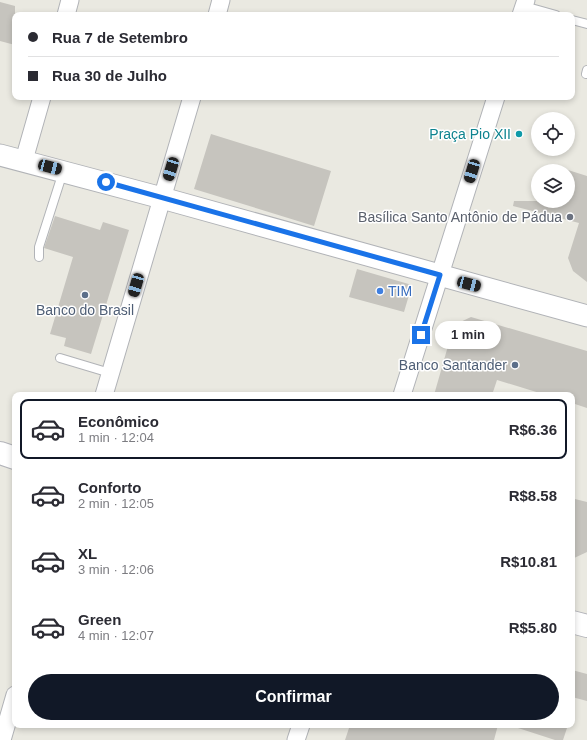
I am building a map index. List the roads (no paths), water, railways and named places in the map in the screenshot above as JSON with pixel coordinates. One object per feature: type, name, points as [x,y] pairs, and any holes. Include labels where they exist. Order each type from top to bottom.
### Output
[{"type":"main road","points":[[0,453],[12,457]]},
{"type":"main road","points":[[575,623],[587,626]]},
{"type":"street","points":[[67,12],[70,0]]},
{"type":"street","points":[[218,12],[221,0]]},
{"type":"street","points":[[24,160],[41,100]]},
{"type":"street","points":[[105,392],[191,100]]},
{"type":"street","points":[[403,392],[495,100]]},
{"type":"street","points":[[0,155],[24,160],[587,316]]},
{"type":"street","points":[[2,740],[12,705]]},
{"type":"street","points":[[296,740],[300,728]]},
{"type":"lane","points":[[524,7],[544,12]]},
{"type":"lane","points":[[575,21],[587,24]]},
{"type":"lane","points":[[38,257],[39,247],[63,171]]},
{"type":"lane","points":[[60,358],[110,373]]},
{"type":"place","name":"Praça Pio XII","points":[[519,134]]},
{"type":"place","name":"Basílica Santo Antônio de Pádua","points":[[570,217]]},
{"type":"place","name":"TIM","points":[[380,291]]},
{"type":"place","name":"Banco do Brasil","points":[[85,295]]},
{"type":"place","name":"Banco Santander","points":[[515,365]]}]
